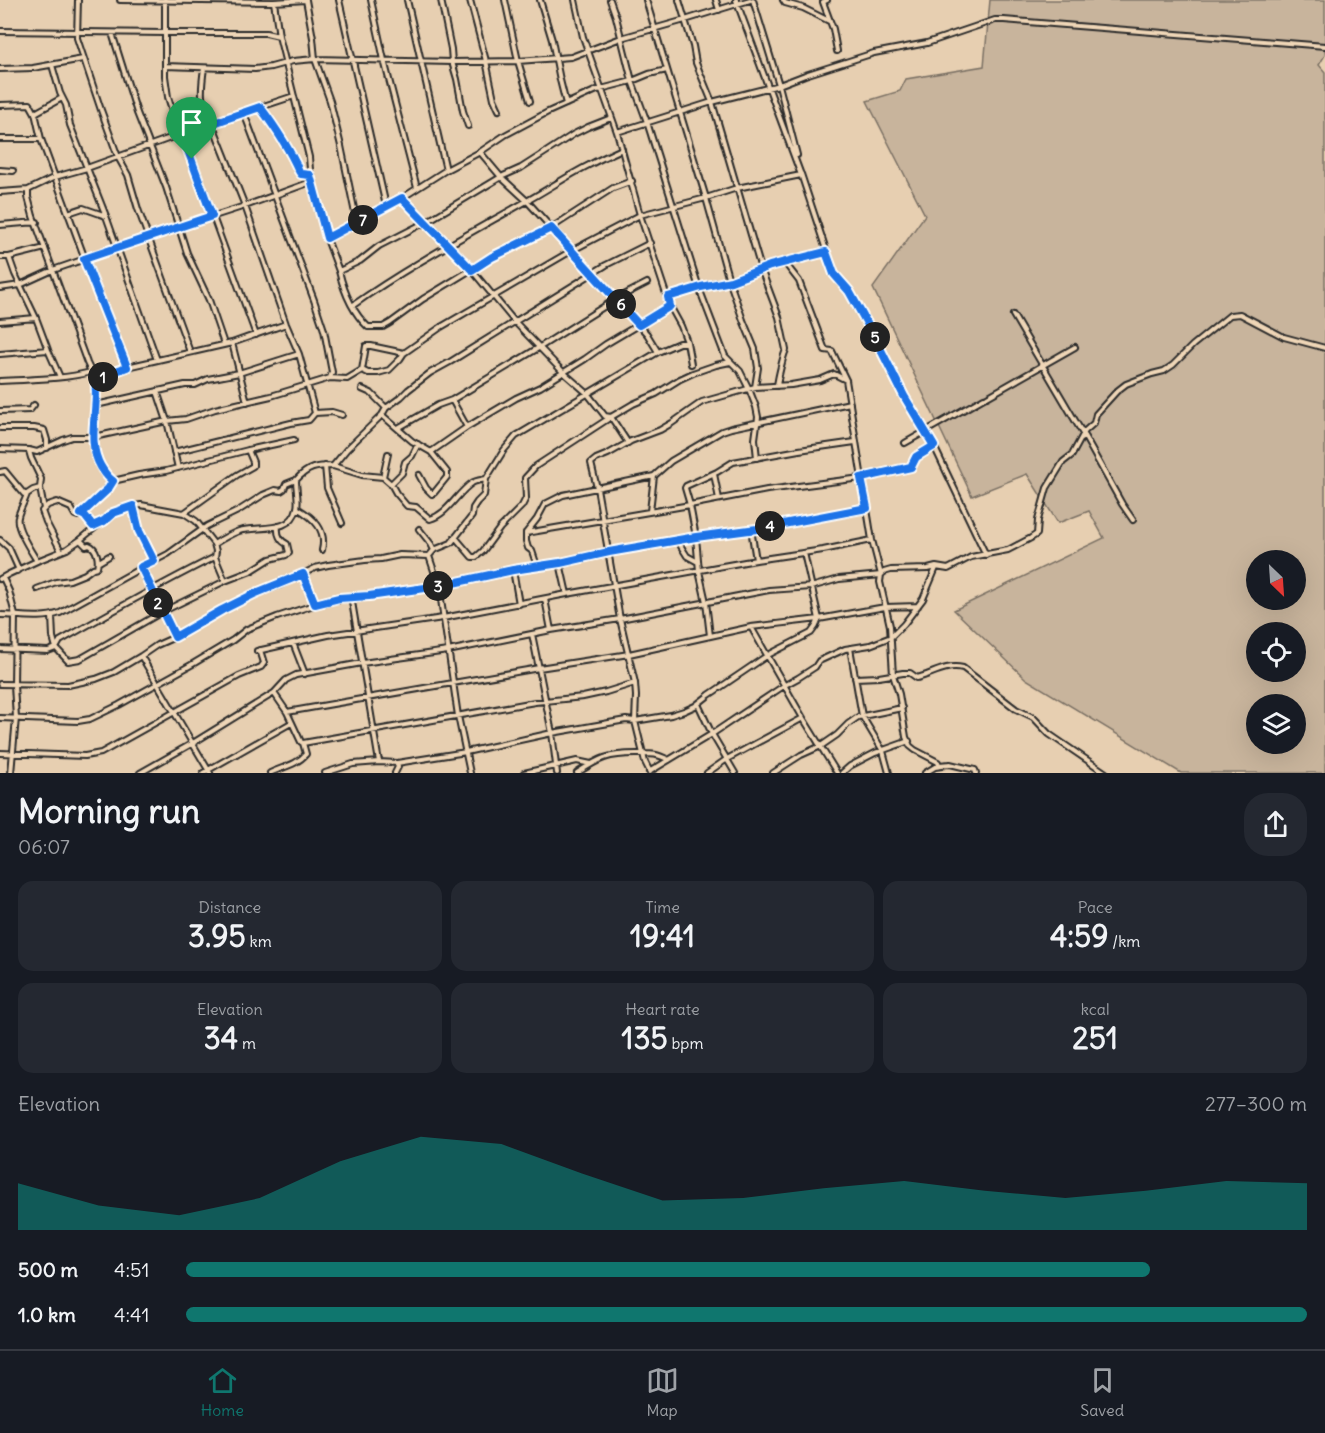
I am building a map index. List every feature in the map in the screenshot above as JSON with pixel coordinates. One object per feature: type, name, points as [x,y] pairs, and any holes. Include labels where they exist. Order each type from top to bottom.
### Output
[{"type":"street","points":[[78,0],[76,31],[83,58],[118,157],[128,175],[190,352]]},
{"type":"street","points":[[120,0],[274,2],[306,0],[315,59],[330,101],[357,223]]},
{"type":"street","points":[[165,0],[165,75],[168,97],[256,335]]},
{"type":"street","points":[[339,0],[386,206]]},
{"type":"street","points":[[371,0],[417,188]]},
{"type":"street","points":[[406,0],[446,170]]},
{"type":"street","points":[[441,0],[452,49],[452,62],[468,126]]},
{"type":"street","points":[[470,0],[494,99],[499,110]]},
{"type":"street","points":[[505,0],[530,101]]},
{"type":"street","points":[[540,0],[552,40],[566,104]]},
{"type":"street","points":[[575,0],[583,37],[617,132],[640,215],[670,306],[687,342],[691,364]]},
{"type":"street","points":[[610,0],[632,81],[699,288],[724,356],[740,371],[756,407],[758,417],[755,439],[757,458]]},
{"type":"street","points":[[646,0],[728,277],[755,349],[758,368],[755,387]]},
{"type":"street","points":[[679,0],[696,63],[712,102],[761,269],[779,318],[786,350],[783,353],[777,386]]},
{"type":"street","points":[[716,0],[719,10]]},
{"type":"street","points":[[736,0],[801,175],[834,274],[849,291],[904,396],[934,446],[986,555]]},
{"type":"street","points":[[165,66],[255,69],[286,62],[315,59],[452,62],[519,61],[571,57],[621,38],[751,0],[779,85],[801,175]]},
{"type":"street","points":[[783,0],[785,3],[830,21]]},
{"type":"street","points":[[827,0],[824,2],[837,51]]},
{"type":"street","points":[[274,2],[279,36],[309,158],[311,182],[327,238],[342,285],[359,318],[368,327],[383,327],[423,299],[501,252],[551,228],[613,188],[632,181]]},
{"type":"street","points":[[617,132],[712,102],[779,85],[874,53],[927,43],[995,20],[1325,46]]},
{"type":"street","points":[[0,31],[266,33],[279,36]]},
{"type":"street","points":[[112,33],[137,113],[166,187],[186,253],[209,300],[224,344]]},
{"type":"street","points":[[0,69],[52,65],[83,58]]},
{"type":"street","points":[[52,65],[66,105],[70,125],[106,216],[157,360]]},
{"type":"street","points":[[204,68],[201,93],[206,113],[246,206],[286,324],[299,354],[315,413]]},
{"type":"street","points":[[327,238],[402,198],[505,135],[548,112],[602,89],[668,70]]},
{"type":"street","points":[[0,192],[28,190],[55,177],[294,96]]},
{"type":"street","points":[[35,113],[62,98]]},
{"type":"street","points":[[0,105],[30,105],[35,113],[41,139],[84,259],[127,367]]},
{"type":"street","points":[[260,107],[289,149],[301,174],[310,175]]},
{"type":"street","points":[[244,113],[324,330],[332,372],[330,378]]},
{"type":"street","points":[[339,271],[360,261],[379,246],[521,168],[574,134],[611,118]]},
{"type":"street","points":[[0,139],[41,139]]},
{"type":"street","points":[[352,306],[473,230],[622,149]]},
{"type":"street","points":[[480,152],[616,299],[647,334],[658,352]]},
{"type":"street","points":[[0,170],[13,171]]},
{"type":"street","points":[[362,370],[368,373],[378,373],[389,370],[404,353],[441,327],[571,251],[640,215],[738,188],[801,175]]},
{"type":"street","points":[[0,288],[20,285],[84,259],[246,206],[311,182]]},
{"type":"street","points":[[28,190],[30,206],[95,379],[94,448],[107,478],[113,481],[178,468],[294,440]]},
{"type":"street","points":[[402,198],[472,270],[514,321],[586,393],[605,416],[611,417],[628,443]]},
{"type":"street","points":[[68,213],[83,208],[106,216]]},
{"type":"street","points":[[0,225],[37,222]]},
{"type":"street","points":[[333,466],[346,449],[382,415],[386,408],[430,373],[606,265],[650,243]]},
{"type":"street","points":[[0,257],[45,248]]},
{"type":"street","points":[[668,297],[714,283],[731,281],[770,266],[826,252]]},
{"type":"street","points":[[9,256],[60,377]]},
{"type":"street","points":[[785,263],[799,281],[825,350],[832,351],[846,381],[872,540],[890,626],[893,675],[902,708],[906,737],[910,746],[938,762],[939,765],[950,764],[975,770],[976,773]]},
{"type":"street","points":[[398,428],[438,405],[452,400],[616,299],[647,283]]},
{"type":"street","points":[[431,452],[467,427],[516,398],[540,387],[670,306]]},
{"type":"street","points":[[140,773],[274,693],[286,680],[296,675],[448,651],[769,590],[811,587],[839,579],[881,575],[891,570],[936,567],[948,569],[970,557],[1008,550],[1036,534],[1047,488],[1063,462],[1072,455],[1083,434],[1094,423],[1096,414],[1126,384],[1164,371],[1173,365],[1193,345],[1230,315],[1240,314],[1284,337],[1325,348]]},
{"type":"street","points":[[1013,315],[1133,520]]},
{"type":"street","points":[[0,321],[36,318]]},
{"type":"street","points":[[95,379],[127,367],[232,343],[286,324]]},
{"type":"street","points":[[429,556],[434,550],[448,544],[472,516],[473,508],[484,495],[486,479],[504,450],[516,436],[658,352],[678,343],[687,342]]},
{"type":"street","points":[[232,343],[247,402]]},
{"type":"street","points":[[0,449],[37,452],[72,437],[94,437],[186,419],[330,378],[347,379],[362,370],[366,346],[404,353]]},
{"type":"street","points":[[905,443],[1075,347]]},
{"type":"street","points":[[0,354],[48,350]]},
{"type":"street","points":[[96,405],[195,385],[208,379],[239,373],[299,354]]},
{"type":"street","points":[[455,537],[472,557],[476,557],[522,506],[526,498],[525,478],[536,466],[633,404],[656,394],[680,379],[730,361]]},
{"type":"street","points":[[0,381],[52,379],[91,372]]},
{"type":"street","points":[[846,381],[834,374],[820,380],[791,385],[755,387],[702,402],[672,423],[591,463],[620,619],[635,683],[635,721],[649,772],[815,667],[819,661],[849,648],[870,645],[891,637],[923,599],[936,567]]},
{"type":"street","points":[[362,389],[386,408]]},
{"type":"street","points":[[157,391],[178,468]]},
{"type":"street","points":[[452,400],[467,427]]},
{"type":"street","points":[[537,566],[532,551],[528,548],[526,533],[545,504],[563,495],[654,476],[671,461],[731,428],[850,403]]},
{"type":"street","points":[[0,411],[30,410],[34,405]]},
{"type":"street","points":[[174,452],[309,420],[315,413],[332,412],[342,416]]},
{"type":"street","points":[[382,415],[431,452],[447,472],[447,477],[432,494],[419,475]]},
{"type":"street","points":[[0,428],[44,430],[47,448]]},
{"type":"street","points":[[710,636],[696,537],[686,486],[714,474],[733,462],[855,442]]},
{"type":"street","points":[[391,484],[402,473],[405,462],[412,456],[418,444]]},
{"type":"street","points":[[526,533],[780,488],[861,478],[911,467],[916,457],[934,446]]},
{"type":"street","points":[[29,450],[41,479],[40,488],[44,509],[42,511],[61,551]]},
{"type":"street","points":[[184,513],[253,466],[248,450]]},
{"type":"street","points":[[382,477],[388,454]]},
{"type":"street","points":[[0,615],[52,615],[87,599],[181,546],[218,520],[238,511],[270,491],[281,491],[286,484],[296,480],[306,470],[318,466],[333,466],[382,477],[391,484],[407,506],[416,507],[432,519],[442,513],[473,482],[486,479]]},
{"type":"street","points":[[325,466],[327,488],[342,524]]},
{"type":"street","points":[[0,472],[5,471],[24,494],[27,494]]},
{"type":"street","points":[[714,474],[720,500]]},
{"type":"street","points":[[650,512],[654,476]]},
{"type":"street","points":[[214,544],[237,531],[278,526],[291,520],[297,508],[296,480]]},
{"type":"street","points":[[44,509],[57,502],[71,508],[78,516],[108,489],[113,481]]},
{"type":"street","points":[[37,561],[17,522],[18,513],[22,509],[27,494],[40,488]]},
{"type":"street","points":[[133,506],[139,531],[154,561]]},
{"type":"street","points":[[11,773],[16,718],[15,615],[9,591],[2,579],[80,540],[113,513],[133,506],[149,506],[184,513],[195,521],[214,544],[215,557],[225,581]]},
{"type":"street","points":[[297,508],[308,515],[321,530],[324,542],[322,550]]},
{"type":"street","points":[[0,718],[78,721],[90,719],[191,665],[247,629],[315,604],[351,596],[369,596],[439,586],[609,552],[751,530],[867,508]]},
{"type":"street","points":[[81,514],[93,526],[97,525]]},
{"type":"street","points":[[52,615],[56,648],[68,661],[80,659],[162,612],[251,571],[270,559],[290,553],[287,544],[278,534],[278,526]]},
{"type":"street","points":[[419,529],[434,550]]},
{"type":"street","points":[[751,530],[756,560]]},
{"type":"street","points":[[0,540],[9,548],[18,568],[17,571]]},
{"type":"street","points":[[80,540],[86,546],[93,547],[99,562]]},
{"type":"street","points":[[677,540],[687,556],[698,562]]},
{"type":"street","points":[[0,753],[86,756],[101,753],[239,676],[261,667],[264,663],[259,650],[872,540]]},
{"type":"street","points":[[325,773],[353,764],[397,763],[466,752],[552,733],[626,720],[635,721],[684,711],[698,704],[768,655],[811,633],[819,619],[804,553]]},
{"type":"street","points":[[0,684],[68,685],[96,679],[114,672],[157,645],[222,610],[315,568],[400,555],[429,556]]},
{"type":"street","points":[[37,589],[85,574],[109,556]]},
{"type":"street","points":[[429,556],[439,586],[458,716],[470,773]]},
{"type":"street","points":[[0,649],[48,651],[56,648],[60,641],[151,589],[215,557]]},
{"type":"street","points":[[560,563],[567,594]]},
{"type":"street","points":[[141,567],[175,637]]},
{"type":"street","points":[[513,570],[519,604]]},
{"type":"street","points":[[303,574],[315,604]]},
{"type":"street","points":[[351,596],[379,762]]},
{"type":"street","points":[[545,599],[551,630]]},
{"type":"street","points":[[287,712],[628,654],[751,627],[819,619],[885,607],[918,606]]},
{"type":"street","points":[[751,627],[837,773]]},
{"type":"street","points":[[532,634],[552,733],[557,773]]},
{"type":"street","points":[[292,643],[305,674]]},
{"type":"street","points":[[849,648],[862,716],[883,751],[889,773]]},
{"type":"street","points":[[141,657],[209,772]]},
{"type":"street","points":[[855,678],[910,673],[917,678],[945,667],[963,668],[1017,710],[1033,717],[1049,734],[1106,773]]},
{"type":"street","points":[[303,743],[546,700],[583,697],[635,683]]},
{"type":"street","points":[[270,773],[296,763],[306,755],[303,743],[300,742],[287,712],[274,693]]},
{"type":"street","points":[[698,704],[712,734],[735,773]]},
{"type":"street","points":[[773,773],[801,755],[821,746],[858,717],[902,708]]},
{"type":"street","points":[[707,773],[803,718]]},
{"type":"street","points":[[203,773],[209,772],[291,723]]},
{"type":"street","points":[[842,773],[850,766],[909,741]]},
{"type":"street","points":[[577,773],[591,764],[617,754],[657,754],[669,760]]},
{"type":"street","points":[[524,773],[577,761],[591,764]]},
{"type":"street","points":[[394,773],[398,767],[397,763]]},
{"type":"street","points":[[925,773],[935,767],[950,764]]},
{"type":"shaded area","points":[[990,0],[1325,0],[1325,55],[1319,65],[1325,72],[1325,773],[1181,773],[1026,679],[954,610],[1104,538],[1089,511],[1058,523],[1027,474],[972,496],[873,288],[925,215],[867,101],[900,91],[906,79],[984,66]]},
{"type":"route","points":[[260,107],[289,149],[301,174],[310,175],[327,238],[402,198],[472,270],[492,257],[551,228],[639,325],[670,306],[668,297],[714,283],[731,281],[770,266],[826,252],[834,274],[849,291],[904,396],[934,446],[916,457],[911,467],[861,478],[867,508],[757,529],[609,552],[439,586],[369,596],[351,596],[315,604],[303,574],[256,593],[175,637],[141,567],[154,561],[139,531],[133,506],[113,513],[104,521],[93,526],[81,514],[108,489],[113,481],[107,478],[94,448],[95,379],[127,367],[84,259],[212,216],[192,159],[182,134],[260,107]]}]
